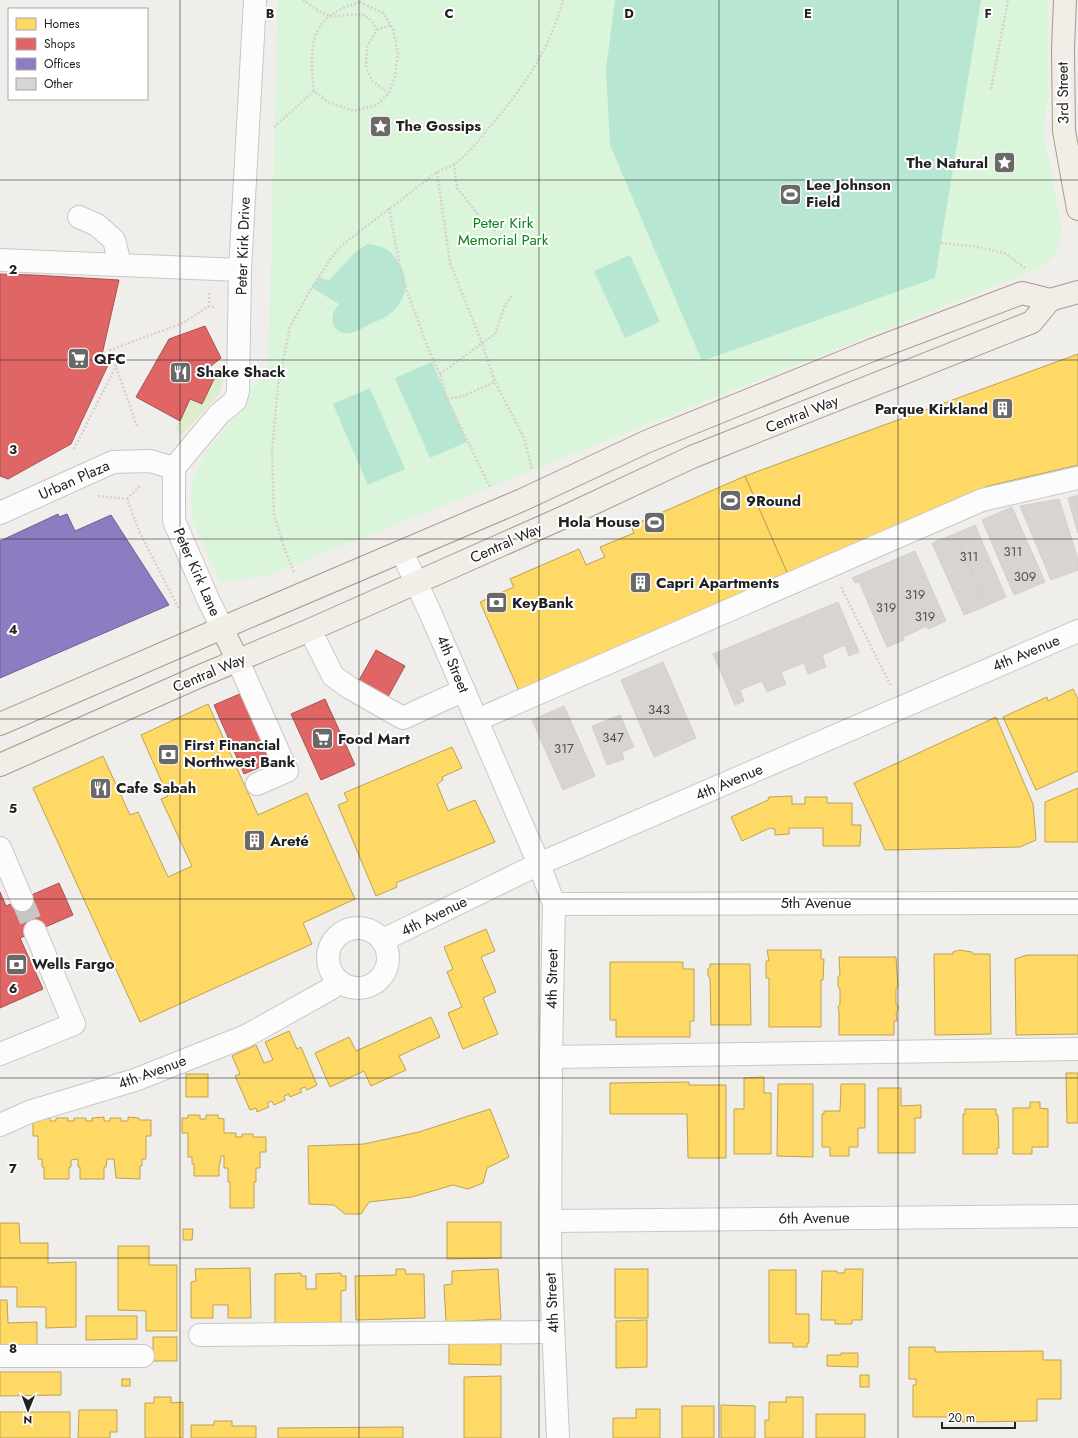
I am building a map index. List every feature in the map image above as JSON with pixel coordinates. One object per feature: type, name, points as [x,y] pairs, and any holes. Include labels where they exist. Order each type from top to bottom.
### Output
[{"type":"main road","name":"3rd Street","points":[[1065,0],[1063,49],[1064,130],[1078,209]]},
{"type":"main road","points":[[0,724],[522,500],[648,441],[872,350],[1022,293],[1050,300],[1078,292]]},
{"type":"main road","name":"Central Way","points":[[0,765],[562,518],[692,457],[1032,322],[1050,300]]},
{"type":"main road","points":[[222,628],[238,660]]},
{"type":"street","name":"Peter Kirk Drive","points":[[174,468],[219,414],[235,401],[239,384],[240,270],[255,0]]},
{"type":"street","points":[[80,216],[97,225],[114,240],[120,264]]},
{"type":"street","points":[[0,260],[240,270]]},
{"type":"street","name":"Urban Plaza","points":[[0,513],[113,462],[150,461],[174,468]]},
{"type":"street","name":"Peter Kirk Lane","points":[[174,468],[174,521],[222,628]]},
{"type":"street","points":[[477,720],[982,500],[1078,478]]},
{"type":"street","name":"4th Street","points":[[402,552],[417,582],[477,720],[539,864],[554,904],[551,1057],[550,1254],[558,1438]]},
{"type":"street","points":[[310,630],[332,676],[403,718],[464,690]]},
{"type":"street","name":"4th Avenue","points":[[383,940],[539,864],[1078,631]]},
{"type":"street","points":[[238,660],[287,771],[257,784]]},
{"type":"street","points":[[0,848],[22,900]]},
{"type":"street","name":"5th Avenue","points":[[554,904],[1078,903]]},
{"type":"street","name":"4th Avenue","points":[[0,1125],[29,1112],[135,1080],[246,1036],[335,984],[355,988],[365,988],[374,984],[382,977],[387,969],[389,959],[388,949],[383,940],[376,933],[367,929],[357,928],[347,930],[338,935],[328,952],[328,963],[335,984]]},
{"type":"street","points":[[0,1054],[74,1024],[35,931]]},
{"type":"street","points":[[551,1057],[1078,1049]]},
{"type":"street","name":"6th Avenue","points":[[550,1221],[1078,1216]]},
{"type":"street","points":[[200,1335],[554,1332]]},
{"type":"street","points":[[0,1356],[143,1356]]},
{"type":"path","points":[[303,0],[329,16],[359,14],[372,20],[377,30]]},
{"type":"path","points":[[295,573],[285,550],[274,515],[272,479],[272,452],[278,386],[290,327],[308,294],[331,258],[341,246],[437,172],[454,164],[493,124],[525,82],[545,48],[561,10],[563,0]]},
{"type":"path","points":[[991,89],[1008,0]]},
{"type":"path","points":[[361,1],[383,13],[393,29],[398,54],[395,76],[389,94],[377,105],[354,111],[328,102],[314,91],[311,62],[315,34],[329,16],[347,6],[361,1]]},
{"type":"path","points":[[389,94],[372,81],[366,67],[367,47],[377,30],[391,25]]},
{"type":"path","points":[[274,127],[314,91]]},
{"type":"path","points":[[454,164],[457,188],[480,217],[496,231]]},
{"type":"path","points":[[437,172],[450,263],[482,343],[495,382],[524,438],[532,470]]},
{"type":"path","points":[[389,208],[402,278],[428,348],[440,374],[448,399],[490,487]]},
{"type":"path","points":[[941,243],[979,247],[1004,253],[1027,268]]},
{"type":"path","points":[[209,293],[209,306]]},
{"type":"path","points":[[440,374],[495,334],[505,305],[513,294]]},
{"type":"path","points":[[137,426],[110,350],[183,323],[209,306],[223,310]]},
{"type":"path","points":[[74,449],[116,366]]},
{"type":"path","points":[[448,399],[463,396],[495,382]]},
{"type":"path","points":[[127,499],[143,482]]},
{"type":"path","points":[[95,495],[127,499]]},
{"type":"path","points":[[127,499],[140,533],[180,608]]},
{"type":"path","points":[[831,565],[891,687]]},
{"type":"green space","name":"Peter Kirk Memorial Park","points":[[278,0],[1048,0],[1048,99],[1043,131],[1062,231],[1059,243],[1053,256],[1040,268],[269,575],[220,582],[192,519],[192,480],[206,451],[239,413],[251,388],[268,373]]},
{"type":"green space","name":"Lee Johnson Field","points":[[615,0],[981,0],[935,278],[702,361],[610,145],[606,69]]},
{"type":"green space","points":[[368,244],[380,246],[391,253],[404,273],[405,292],[400,303],[387,316],[356,331],[342,333],[336,329],[332,319],[339,304],[311,287],[319,277],[328,281],[357,251]]},
{"type":"green space","points":[[630,255],[660,322],[625,338],[594,271]]},
{"type":"green space","points":[[432,362],[467,442],[430,458],[395,378]]},
{"type":"green space","points":[[222,365],[224,366],[223,377],[218,395],[181,436],[176,428],[190,399],[216,375]]},
{"type":"green space","points":[[370,388],[405,469],[368,485],[333,404]]},
{"type":"building: Homes","name":"Parque Kirkland","points":[[1078,354],[1078,465],[988,486],[788,575],[745,476]]},
{"type":"building: Homes","name":"Capri Apartments","points":[[745,476],[788,575],[519,691],[480,602],[514,587],[510,579],[579,549],[586,565],[605,557],[600,547],[634,533],[631,526]]},
{"type":"building: Homes","points":[[1073,689],[1078,699],[1078,771],[1036,790],[1003,717],[1047,697],[1048,701]]},
{"type":"building: Homes","name":"Areté","points":[[208,704],[258,815],[307,793],[355,899],[303,923],[312,944],[140,1022],[33,788],[103,756],[130,815],[138,812],[168,877],[192,866],[161,799],[168,796],[141,735]]},
{"type":"building: Homes","points":[[996,717],[1033,804],[1036,840],[1020,847],[885,850],[854,783]]},
{"type":"building: Homes","points":[[452,747],[462,768],[442,777],[443,780],[437,784],[448,811],[475,800],[495,842],[396,883],[397,887],[376,896],[338,805],[348,801],[344,793]]},
{"type":"building: Homes","points":[[1078,788],[1078,842],[1045,842],[1045,802]]},
{"type":"building: Homes","points":[[792,796],[792,804],[805,804],[805,797],[827,797],[827,803],[852,803],[852,825],[861,825],[860,846],[823,846],[823,828],[789,828],[789,834],[775,835],[775,829],[770,828],[742,841],[731,817],[768,800],[769,797]]},
{"type":"building: Homes","points":[[486,929],[495,951],[481,957],[496,992],[483,998],[498,1034],[463,1049],[448,1013],[462,1007],[447,972],[453,969],[444,947]]},
{"type":"building: Homes","points":[[767,950],[821,950],[821,959],[824,959],[823,980],[821,980],[821,1027],[769,1027],[769,978],[766,978],[766,961],[769,961]]},
{"type":"building: Homes","points":[[959,950],[972,952],[973,954],[990,954],[991,1034],[935,1035],[934,954],[953,954],[953,952]]},
{"type":"building: Homes","points":[[1027,955],[1078,955],[1078,1034],[1016,1035],[1015,959]]},
{"type":"building: Homes","points":[[839,957],[896,957],[898,987],[896,989],[896,1004],[898,1006],[898,1010],[896,1012],[897,1021],[894,1021],[894,1035],[839,1035]]},
{"type":"building: Homes","points":[[610,962],[683,962],[683,969],[694,969],[694,1021],[690,1021],[690,1037],[616,1037],[616,1020],[610,1020]]},
{"type":"building: Homes","points":[[710,964],[750,964],[751,1025],[711,1025],[710,978],[708,976]]},
{"type":"building: Homes","points":[[431,1017],[440,1037],[399,1056],[406,1070],[371,1086],[364,1071],[330,1087],[315,1053],[349,1037],[356,1051]]},
{"type":"building: Homes","points":[[289,1031],[297,1049],[301,1047],[317,1085],[307,1090],[305,1087],[300,1089],[302,1092],[290,1097],[289,1094],[284,1096],[285,1100],[274,1105],[272,1101],[267,1103],[269,1107],[257,1112],[256,1108],[250,1110],[235,1076],[240,1074],[232,1056],[256,1045],[264,1063],[273,1060],[265,1042]]},
{"type":"building: Homes","points":[[1066,1073],[1078,1073],[1078,1123],[1067,1123]]},
{"type":"building: Homes","points":[[186,1074],[208,1074],[208,1097],[186,1097]]},
{"type":"building: Homes","points":[[764,1077],[764,1093],[771,1093],[771,1154],[734,1154],[734,1109],[744,1109],[744,1078]]},
{"type":"building: Homes","points":[[689,1082],[689,1085],[726,1085],[726,1158],[688,1158],[687,1114],[610,1114],[610,1083]]},
{"type":"building: Homes","points":[[778,1084],[813,1084],[813,1157],[777,1156]]},
{"type":"building: Homes","points":[[841,1084],[865,1084],[865,1128],[858,1128],[858,1147],[849,1147],[849,1156],[830,1156],[830,1147],[822,1147],[822,1114],[824,1114],[824,1111],[840,1111]]},
{"type":"building: Homes","points":[[878,1088],[901,1088],[901,1106],[921,1105],[921,1118],[915,1118],[915,1153],[878,1153]]},
{"type":"building: Homes","points":[[1030,1102],[1040,1102],[1040,1108],[1048,1109],[1048,1147],[1032,1147],[1032,1154],[1013,1154],[1013,1108],[1030,1108]]},
{"type":"building: Homes","points":[[490,1109],[509,1157],[487,1168],[483,1183],[468,1189],[453,1185],[412,1197],[369,1202],[361,1214],[345,1214],[334,1205],[309,1204],[308,1146],[364,1144],[419,1132]]},
{"type":"building: Homes","points":[[965,1109],[996,1109],[996,1115],[998,1115],[999,1148],[997,1148],[997,1154],[963,1154],[963,1114],[965,1114]]},
{"type":"building: Homes","points":[[188,1115],[200,1115],[200,1119],[206,1119],[206,1115],[218,1115],[218,1118],[224,1119],[224,1133],[236,1133],[236,1137],[242,1137],[242,1134],[253,1134],[253,1137],[266,1137],[266,1152],[260,1152],[260,1168],[256,1168],[256,1182],[254,1182],[254,1208],[230,1208],[230,1182],[228,1182],[228,1168],[224,1168],[224,1156],[221,1156],[219,1164],[219,1176],[194,1176],[194,1164],[192,1164],[192,1157],[188,1157],[188,1133],[182,1133],[182,1118],[188,1118]]},
{"type":"building: Homes","points":[[104,1117],[104,1121],[110,1121],[110,1118],[121,1118],[121,1121],[128,1121],[128,1117],[139,1118],[139,1120],[151,1120],[151,1136],[146,1136],[146,1159],[142,1159],[142,1166],[140,1166],[140,1179],[116,1178],[114,1159],[107,1159],[106,1167],[104,1167],[104,1179],[80,1179],[78,1159],[71,1160],[71,1167],[69,1167],[69,1179],[44,1179],[42,1159],[38,1159],[38,1136],[33,1136],[33,1121],[39,1121],[39,1118],[50,1118],[50,1121],[56,1121],[56,1118],[68,1118],[68,1121],[74,1121],[74,1118],[86,1118],[86,1121],[92,1121],[92,1118]]},
{"type":"building: Homes","points":[[447,1222],[501,1222],[501,1258],[447,1259]]},
{"type":"building: Homes","points":[[0,1223],[19,1223],[20,1243],[48,1243],[48,1263],[76,1262],[76,1327],[46,1328],[46,1307],[17,1307],[17,1287],[0,1287]]},
{"type":"building: Homes","points":[[183,1229],[193,1229],[192,1240],[183,1240]]},
{"type":"building: Homes","points":[[118,1246],[149,1246],[149,1265],[177,1265],[177,1331],[146,1331],[146,1311],[118,1310]]},
{"type":"building: Homes","points":[[250,1268],[251,1318],[228,1318],[228,1305],[213,1305],[213,1318],[191,1318],[191,1282],[196,1281],[195,1269]]},
{"type":"building: Homes","points":[[396,1269],[405,1269],[406,1274],[424,1274],[425,1318],[356,1320],[355,1276],[396,1275]]},
{"type":"building: Homes","points":[[498,1269],[501,1319],[446,1322],[444,1285],[452,1284],[452,1271]]},
{"type":"building: Homes","points":[[615,1269],[648,1269],[648,1318],[615,1318]]},
{"type":"building: Homes","points":[[845,1269],[863,1269],[862,1320],[852,1320],[852,1324],[835,1324],[835,1320],[821,1320],[822,1271],[837,1271],[837,1273],[844,1273]]},
{"type":"building: Homes","points":[[769,1270],[796,1270],[796,1314],[809,1314],[809,1343],[807,1343],[807,1347],[793,1347],[793,1343],[769,1343]]},
{"type":"building: Homes","points":[[301,1273],[301,1276],[306,1276],[306,1289],[316,1289],[316,1274],[341,1273],[341,1276],[346,1276],[346,1290],[341,1291],[341,1325],[275,1325],[275,1274]]},
{"type":"building: Homes","points":[[0,1300],[7,1300],[8,1323],[37,1322],[37,1346],[0,1347]]},
{"type":"building: Homes","points":[[86,1316],[137,1316],[137,1339],[86,1340]]},
{"type":"building: Homes","points":[[647,1320],[647,1367],[616,1368],[616,1321]]},
{"type":"building: Homes","points":[[153,1337],[177,1337],[177,1361],[153,1361]]},
{"type":"building: Homes","points":[[449,1342],[501,1343],[501,1365],[449,1364]]},
{"type":"building: Homes","points":[[909,1347],[935,1347],[935,1352],[1043,1351],[1043,1360],[1061,1360],[1061,1399],[1037,1399],[1037,1421],[962,1422],[962,1417],[913,1417],[913,1385],[916,1385],[916,1379],[909,1379]]},
{"type":"building: Homes","points":[[841,1353],[858,1353],[858,1367],[827,1366],[827,1355],[841,1355]]},
{"type":"building: Homes","points":[[0,1372],[61,1372],[61,1395],[0,1396]]},
{"type":"building: Homes","points":[[860,1375],[869,1375],[869,1387],[860,1387]]},
{"type":"building: Homes","points":[[501,1376],[501,1438],[464,1438],[464,1377]]},
{"type":"building: Homes","points":[[122,1379],[130,1379],[130,1386],[122,1386]]},
{"type":"building: Homes","points":[[154,1397],[171,1397],[171,1403],[183,1402],[183,1438],[145,1438],[145,1403],[154,1403]]},
{"type":"building: Homes","points":[[786,1397],[803,1397],[803,1438],[765,1438],[765,1420],[769,1420],[769,1402],[786,1402]]},
{"type":"building: Homes","points":[[721,1405],[755,1406],[755,1438],[721,1438]]},
{"type":"building: Homes","points":[[682,1406],[714,1406],[714,1438],[682,1438]]},
{"type":"building: Homes","points":[[636,1409],[660,1409],[660,1438],[613,1438],[613,1418],[636,1418]]},
{"type":"building: Homes","points":[[79,1410],[117,1410],[117,1432],[110,1432],[110,1438],[78,1438]]},
{"type":"building: Homes","points":[[0,1412],[70,1412],[70,1438],[0,1438]]},
{"type":"building: Homes","points":[[816,1414],[865,1414],[865,1438],[816,1438]]},
{"type":"building: Homes","points":[[214,1421],[232,1421],[232,1426],[256,1426],[256,1438],[191,1438],[191,1425],[214,1425]]},
{"type":"building: Homes","points":[[403,1427],[403,1438],[278,1438],[278,1428]]},
{"type":"building: Shops","points":[[0,274],[119,280],[101,359],[109,363],[71,444],[8,479],[0,476]]},
{"type":"building: Shops","name":"Shake Shack","points":[[205,326],[221,358],[206,370],[216,375],[202,404],[190,399],[180,421],[136,397],[169,339]]},
{"type":"building: Shops","points":[[376,650],[405,666],[378,715],[349,698]]},
{"type":"building: Shops","points":[[242,693],[272,762],[244,774],[214,705]]},
{"type":"building: Shops","name":"Food Mart","points":[[325,699],[355,765],[321,780],[291,714]]},
{"type":"building: Shops","name":"Wells Fargo","points":[[59,883],[73,915],[20,938],[43,989],[0,1008],[0,892],[6,906]]},
{"type":"building: Offices","points":[[58,514],[59,517],[67,514],[75,531],[111,515],[169,605],[0,678],[0,541]]},
{"type":"building: Other","points":[[1078,495],[1078,533],[1068,498]]},
{"type":"building: Other","points":[[1059,499],[1078,559],[1078,570],[1051,580],[1020,506]]},
{"type":"building: Other","points":[[1012,507],[1045,582],[1014,595],[982,520]]},
{"type":"building: Other","points":[[975,525],[1006,597],[986,606],[955,534]]},
{"type":"building: Other","points":[[955,534],[986,606],[964,615],[932,543]]},
{"type":"building: Other","points":[[915,551],[946,621],[928,629],[927,626],[903,637],[904,640],[887,647],[859,582],[855,583],[852,578]]},
{"type":"building: Other","points":[[838,602],[859,652],[849,656],[845,645],[822,655],[826,667],[808,674],[804,663],[781,672],[786,684],[767,692],[762,681],[740,690],[744,701],[735,705],[713,654]]},
{"type":"building: Other","points":[[663,662],[696,738],[654,757],[621,680]]},
{"type":"building: Other","points":[[564,706],[595,776],[563,790],[532,720]]},
{"type":"building: Other","points":[[620,715],[634,747],[622,752],[624,759],[607,765],[592,726]]},
{"type":"tunnel","points":[[22,900],[35,931]]},
{"type":"place","name":"The Gossips","points":[[381,126]]},
{"type":"place","name":"The Natural","points":[[1004,163]]},
{"type":"place","name":"Lee Johnson Field","points":[[790,194]]},
{"type":"place","name":"QFC","points":[[78,359]]},
{"type":"place","name":"Shake Shack","points":[[181,372]]},
{"type":"place","name":"Parque Kirkland","points":[[1003,409]]},
{"type":"place","name":"9Round","points":[[730,501]]},
{"type":"place","name":"Hola House","points":[[655,522]]},
{"type":"place","name":"Capri Apartments","points":[[640,583]]},
{"type":"place","name":"KeyBank","points":[[496,603]]},
{"type":"place","name":"Food Mart","points":[[323,739]]},
{"type":"place","name":"First Financial Northwest Bank","points":[[169,754]]},
{"type":"place","name":"Cafe Sabah","points":[[100,788]]},
{"type":"place","name":"Areté","points":[[254,841]]},
{"type":"place","name":"Wells Fargo","points":[[16,964]]}]
